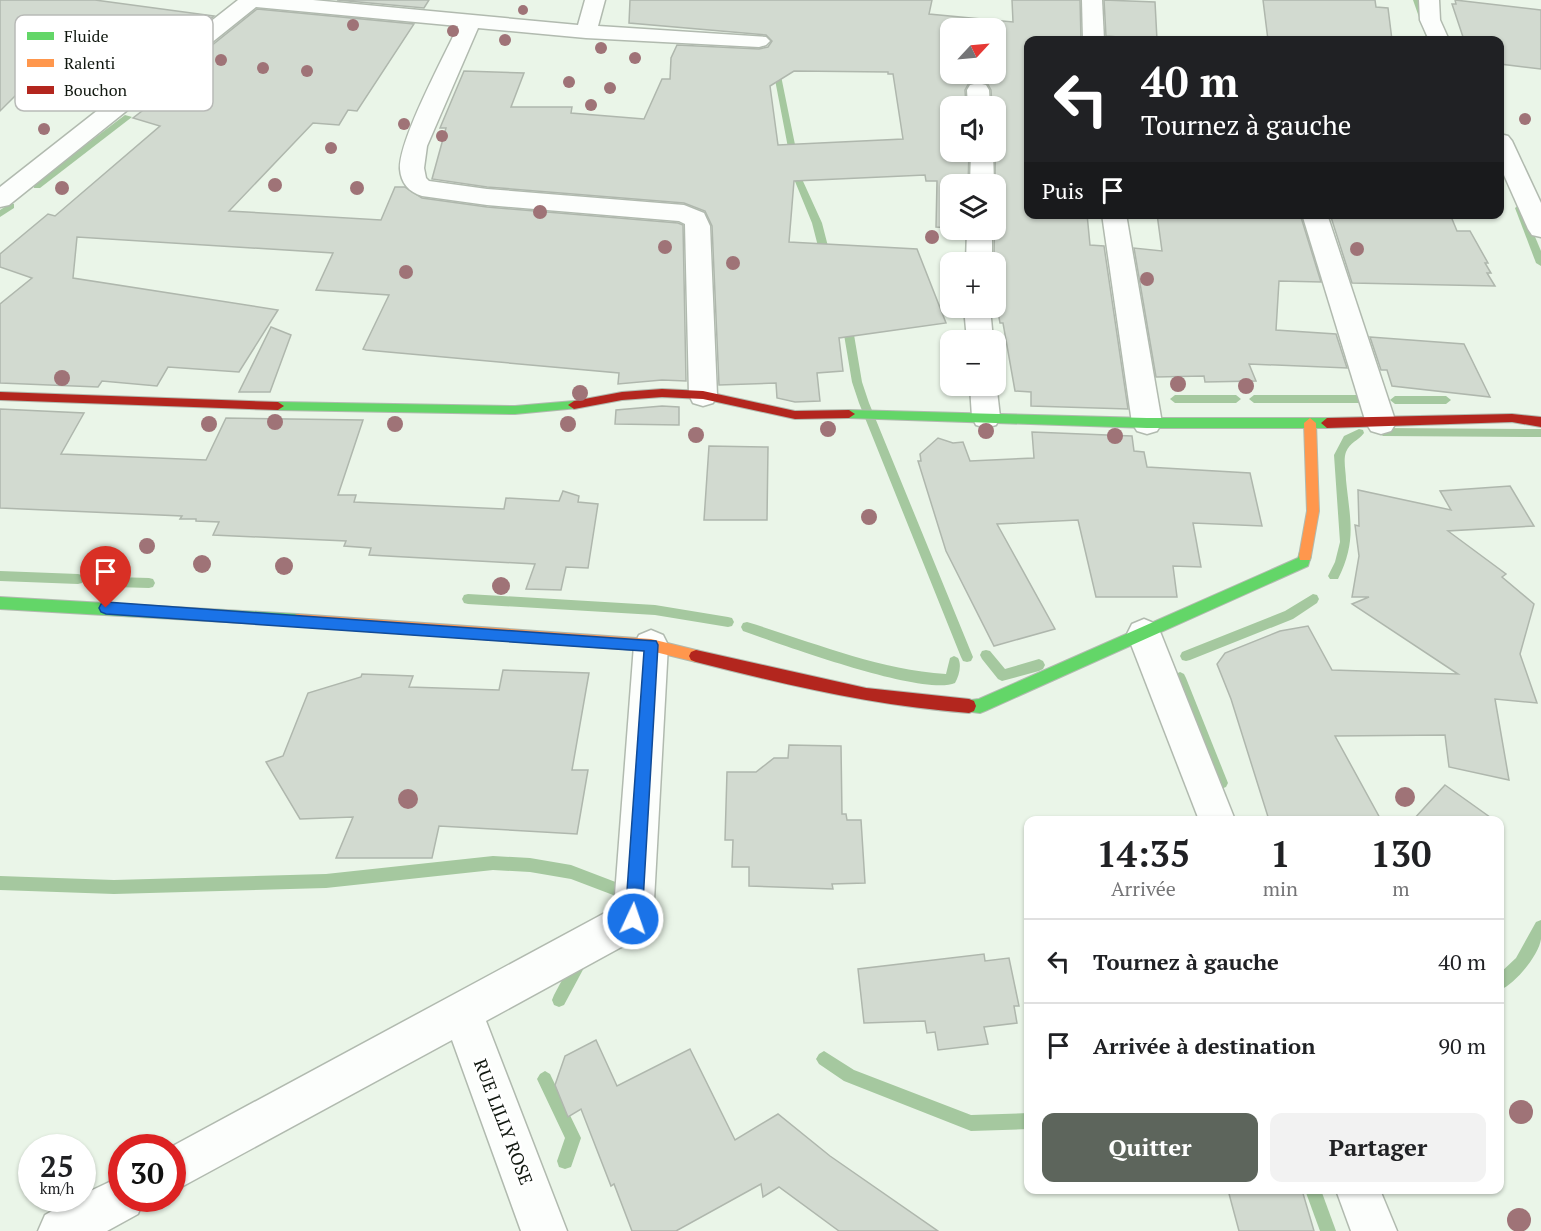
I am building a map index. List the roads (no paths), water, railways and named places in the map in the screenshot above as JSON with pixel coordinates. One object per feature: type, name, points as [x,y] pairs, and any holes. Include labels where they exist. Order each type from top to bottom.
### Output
[{"type":"street","points":[[213,29],[250,0],[586,32],[759,41]]},
{"type":"street","points":[[586,32],[595,0]]},
{"type":"street","points":[[1092,0],[1094,36]]},
{"type":"street","points":[[1429,0],[1430,20],[1437,36]]},
{"type":"street","points":[[471,21],[415,146],[412,168],[414,180],[422,188],[487,197],[684,213],[695,219],[698,226],[703,395]]},
{"type":"street","points":[[0,199],[111,111]]},
{"type":"street","points":[[1504,150],[1541,229]]},
{"type":"street","points":[[1115,219],[1148,423]]},
{"type":"street","points":[[1316,219],[1380,423]]},
{"type":"street","points":[[0,396],[190,404],[514,410],[571,406],[622,396],[662,393],[703,395],[795,415],[882,414],[1148,423],[1380,423],[1512,418],[1541,422]]},
{"type":"street","points":[[985,396],[986,417]]},
{"type":"street","points":[[0,603],[170,611],[651,645],[780,677],[859,693],[922,704],[980,706],[1303,562],[1310,542],[1314,506],[1310,423]]},
{"type":"street","points":[[1144,634],[1215,816]]},
{"type":"street","points":[[186,1162],[633,919],[651,645]]},
{"type":"street","name":"RUE LILLY ROSE","points":[[462,1012],[544,1231]]},
{"type":"street","points":[[1360,1194],[1374,1231]]},
{"type":"street","points":[[61,1231],[108,1206]]},
{"type":"waterway","points":[[1417,0],[1430,36]]},
{"type":"waterway","points":[[775,66],[798,179],[817,223],[826,258]]},
{"type":"waterway","points":[[37,186],[128,117]]},
{"type":"waterway","points":[[0,214],[11,206]]},
{"type":"waterway","points":[[1519,208],[1541,263]]},
{"type":"waterway","points":[[847,323],[857,382],[864,403],[967,657]]},
{"type":"waterway","points":[[1175,399],[1236,399]]},
{"type":"waterway","points":[[1254,399],[1371,399]]},
{"type":"waterway","points":[[1395,400],[1446,400]]},
{"type":"waterway","points":[[1383,432],[1541,433]]},
{"type":"waterway","points":[[1334,576],[1341,562],[1346,542],[1339,455],[1348,439],[1359,433]]},
{"type":"waterway","points":[[0,576],[78,579]]},
{"type":"waterway","points":[[115,582],[149,583]]},
{"type":"waterway","points":[[468,599],[655,610],[728,622]]},
{"type":"waterway","points":[[1186,656],[1289,615],[1313,599]]},
{"type":"waterway","points":[[747,627],[846,660],[897,674],[949,680],[954,662]]},
{"type":"waterway","points":[[986,655],[1002,675],[1039,665]]},
{"type":"waterway","points":[[1180,678],[1221,783]]},
{"type":"waterway","points":[[0,883],[114,887],[326,881],[493,863],[530,865],[571,872],[621,891]]},
{"type":"waterway","points":[[1504,979],[1521,963],[1541,927]]},
{"type":"waterway","points":[[559,1000],[581,959]]},
{"type":"waterway","points":[[824,1059],[849,1076],[971,1123],[1024,1121]]},
{"type":"waterway","points":[[545,1079],[573,1138],[565,1161]]},
{"type":"waterway","points":[[1314,1194],[1328,1231]]}]
